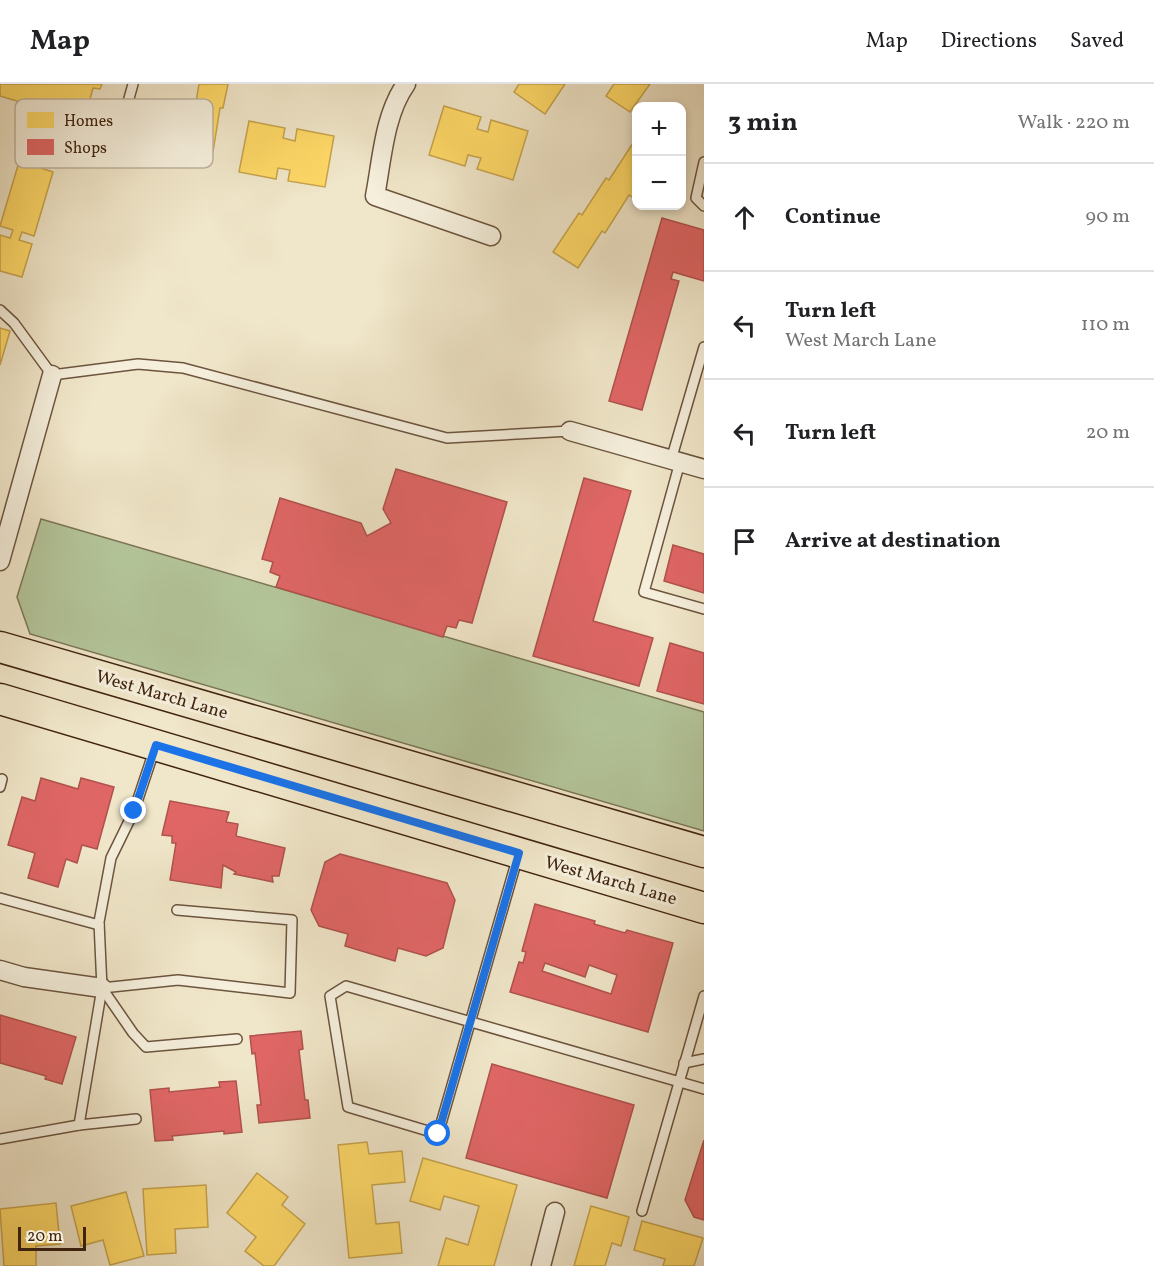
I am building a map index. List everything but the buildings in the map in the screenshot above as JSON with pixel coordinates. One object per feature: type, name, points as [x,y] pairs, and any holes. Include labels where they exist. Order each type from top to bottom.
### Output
[{"type":"main road","name":"West March Lane","points":[[0,647],[704,852]]},
{"type":"main road","name":"West March Lane","points":[[0,699],[704,908]]},
{"type":"street","points":[[406,84],[398,95],[389,121],[375,196],[491,236]]},
{"type":"street","points":[[0,561],[52,375]]},
{"type":"street","points":[[570,431],[704,469]]},
{"type":"street","points":[[0,970],[24,977],[102,988]]},
{"type":"street","points":[[541,1266],[555,1212]]},
{"type":"lane","points":[[129,99],[133,84]]},
{"type":"lane","points":[[704,162],[696,198],[704,206]]},
{"type":"lane","points":[[0,310],[14,323],[52,375],[138,364],[183,368],[447,438],[570,431]]},
{"type":"lane","points":[[704,347],[644,592],[704,609]]},
{"type":"lane","points":[[79,1125],[102,988],[99,925],[111,858],[134,811],[156,745]]},
{"type":"lane","points":[[519,853],[471,1022],[438,1134],[348,1107],[330,996],[346,986],[471,1022],[679,1082],[704,1089]]},
{"type":"lane","points":[[0,898],[99,925]]},
{"type":"lane","points":[[102,988],[178,980],[290,993],[292,920],[177,910]]},
{"type":"lane","points":[[102,988],[133,1033],[146,1047],[237,1039]]},
{"type":"lane","points":[[642,1211],[704,996]]},
{"type":"lane","points":[[684,1063],[704,1059]]},
{"type":"lane","points":[[0,1139],[79,1125],[136,1119]]},
{"type":"green space","points":[[41,519],[704,712],[704,831],[30,634],[17,597]]},
{"type":"route","points":[[134,811],[156,745],[519,853],[438,1134]]}]
